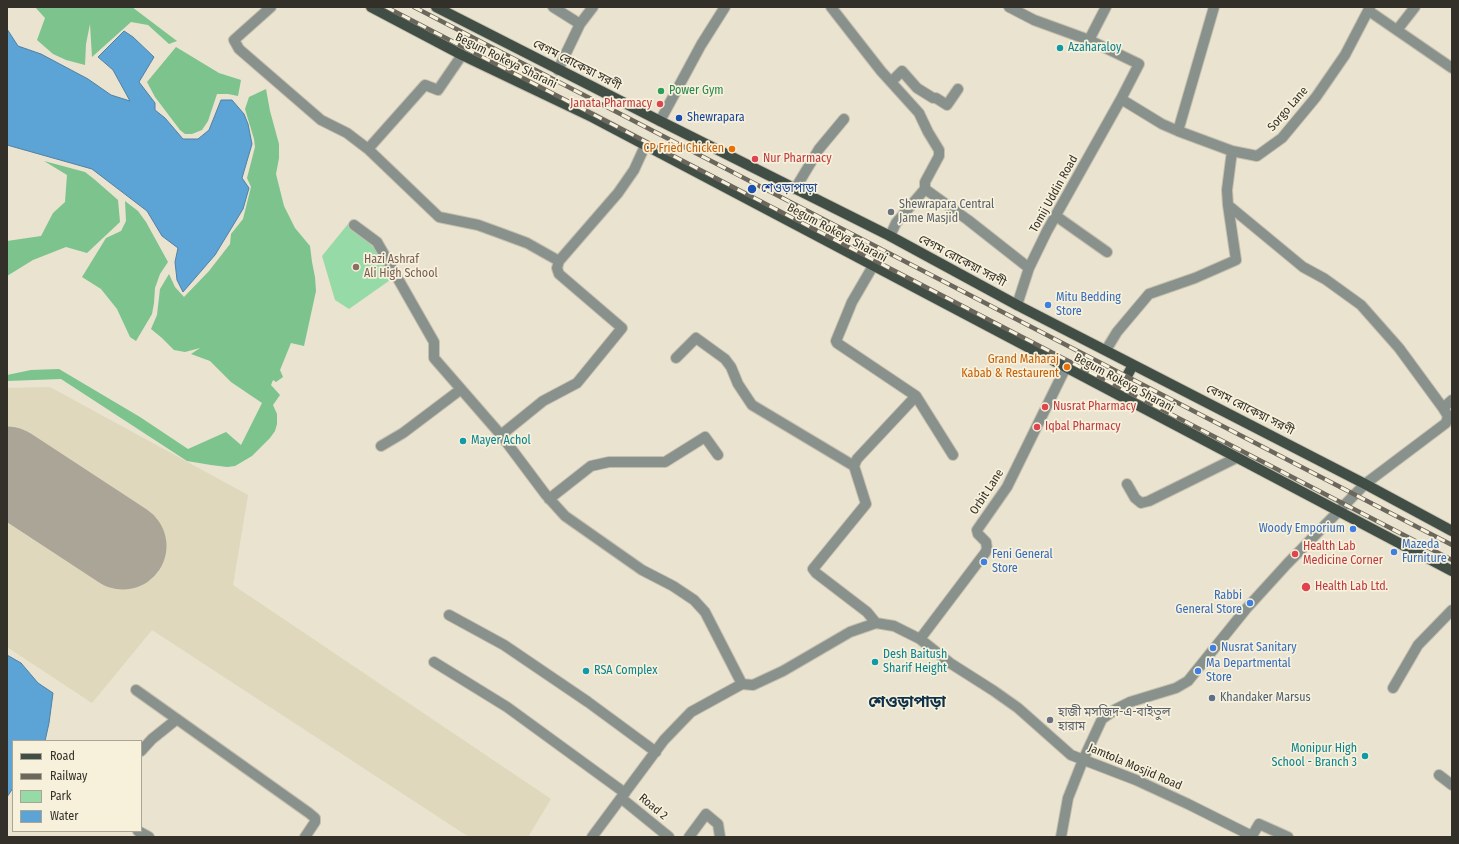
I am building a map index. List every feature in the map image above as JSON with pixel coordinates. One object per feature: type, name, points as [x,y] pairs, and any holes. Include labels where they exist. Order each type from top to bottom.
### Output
[{"type":"main road","name":"Begum Rokeya Sharani","points":[[371,7],[462,55],[592,117],[1236,458]]},
{"type":"main road","name":"বেগম রোকেয়া সরণী","points":[[436,7],[660,122],[890,236],[1017,305],[1365,484],[1452,531]]},
{"type":"main road","points":[[1117,394],[1134,365]]},
{"type":"main road","points":[[1236,458],[1340,511],[1452,571]]},
{"type":"street","points":[[271,7],[234,40],[239,49],[321,120],[347,133],[368,149],[439,217],[478,225],[500,233],[527,243],[559,261]]},
{"type":"street","points":[[553,7],[580,24]]},
{"type":"street","points":[[558,70],[580,24],[593,7]]},
{"type":"street","points":[[660,122],[701,45],[725,7]]},
{"type":"street","points":[[830,7],[891,82],[919,113],[938,150],[939,156],[925,182],[925,189],[896,223],[890,236]]},
{"type":"street","points":[[1010,7],[1034,20],[1089,40],[1106,7]]},
{"type":"street","points":[[1178,131],[1214,7]]},
{"type":"street","points":[[1397,30],[1414,7]]},
{"type":"street","points":[[1370,9],[1397,30],[1452,68]]},
{"type":"street","name":"Sorgo Lane","points":[[1121,99],[1162,124],[1178,131],[1232,151],[1257,156],[1282,138],[1316,97],[1345,55],[1370,9]]},
{"type":"street","name":"Tomij Uddin Road","points":[[1017,305],[1029,268],[1139,64],[1089,40]]},
{"type":"street","points":[[368,149],[425,85],[438,90],[462,55]]},
{"type":"street","points":[[891,82],[902,71],[917,88],[947,105],[958,89]]},
{"type":"street","points":[[795,189],[819,149],[844,119]]},
{"type":"street","points":[[501,435],[544,401],[577,382],[622,328],[559,274],[557,268],[559,261],[618,193],[634,170],[645,146]]},
{"type":"street","points":[[1106,350],[1117,332],[1150,294],[1195,278],[1236,260],[1227,190],[1232,151]]},
{"type":"street","points":[[925,189],[968,220],[1029,268]]},
{"type":"street","points":[[1228,205],[1303,267],[1325,279],[1361,305],[1399,348],[1448,414]]},
{"type":"street","points":[[1056,216],[1107,252]]},
{"type":"street","points":[[354,225],[376,242],[434,342],[434,358],[460,390],[501,435],[549,498],[565,516],[642,570],[673,586],[694,600],[705,612],[742,684]]},
{"type":"street","points":[[873,266],[852,302],[836,340],[838,343],[916,396],[953,456]]},
{"type":"street","points":[[676,358],[696,338],[725,359],[731,367],[738,384],[752,405],[854,466]]},
{"type":"street","name":"Orbit Lane","points":[[920,639],[985,553],[987,545],[984,538],[977,532],[1007,487],[1066,367]]},
{"type":"street","points":[[381,446],[403,433],[460,390]]},
{"type":"street","points":[[592,837],[664,740],[691,712],[742,684],[753,685],[783,670],[844,635],[876,623],[867,612],[814,570],[866,504],[854,466],[857,459],[916,396]]},
{"type":"street","points":[[1061,837],[1068,798],[1083,760],[1102,719],[1116,708],[1130,702],[1176,688],[1188,681],[1246,609],[1287,564],[1365,484],[1446,423],[1452,400]]},
{"type":"street","points":[[549,498],[591,466],[609,462],[665,462],[705,437],[718,455]]},
{"type":"street","points":[[1127,484],[1135,498],[1141,503],[1149,501],[1236,458]]},
{"type":"street","points":[[1392,688],[1418,645],[1452,610]]},
{"type":"street","points":[[449,615],[504,645],[588,702],[656,752]]},
{"type":"street","name":"Jamtola Mosjid Road","points":[[876,623],[894,626],[920,639],[950,664],[994,691],[1018,708],[1071,755],[1136,780],[1188,804],[1252,837],[1259,824],[1288,837]]},
{"type":"street","name":"Road 2","points":[[434,662],[507,707],[555,742],[623,795],[668,837]]},
{"type":"street","points":[[136,690],[309,813],[314,818],[315,822],[305,837]]},
{"type":"street","points":[[142,751],[152,739],[177,719]]},
{"type":"street","points":[[1439,775],[1452,785]]},
{"type":"street","points":[[689,837],[706,814],[718,824],[720,837]]},
{"type":"street","points":[[140,832],[149,837]]},
{"type":"shaded area","points":[[50,387],[248,495],[233,585],[551,799],[528,837],[469,837],[152,630],[92,703],[7,647],[7,388]]},
{"type":"green space","points":[[35,7],[132,7],[177,41],[169,44],[148,25],[131,22],[92,57],[90,24],[86,44],[85,65],[66,60],[53,54],[37,40],[45,18]]},
{"type":"green space","points":[[176,47],[219,73],[241,80],[238,96],[217,94],[208,121],[202,130],[192,134],[185,134],[180,130],[155,97],[147,82]]},
{"type":"green space","points":[[266,89],[279,144],[279,158],[276,174],[284,206],[295,228],[310,246],[316,291],[304,346],[291,343],[280,370],[283,377],[276,382],[273,380],[271,385],[280,395],[273,405],[277,414],[277,424],[275,431],[270,438],[252,456],[235,466],[227,467],[187,461],[61,379],[7,381],[7,375],[31,370],[59,369],[140,417],[188,449],[226,432],[241,445],[262,403],[231,382],[210,361],[191,354],[200,348],[185,352],[174,350],[151,329],[157,315],[160,289],[169,274],[175,287],[184,297],[209,271],[230,244],[231,234],[243,219],[251,187],[247,178],[255,147],[245,109],[249,97]]},
{"type":"green space","points":[[44,161],[85,172],[94,179],[118,200],[120,222],[87,253],[66,247],[33,260],[7,276],[7,241],[41,236],[53,213],[65,202],[67,175]]},
{"type":"green space","points":[[125,201],[138,211],[146,222],[168,262],[160,274],[155,288],[152,314],[136,341],[130,337],[117,309],[101,289],[82,277],[106,238],[121,231],[126,221]]},
{"type":"green space","name":"Hazi Ashraf Ali High School","points":[[348,224],[378,251],[393,278],[349,309],[335,300],[322,256]]},
{"type":"water","points":[[7,29],[18,46],[41,54],[88,79],[111,95],[130,101],[113,70],[98,57],[124,31],[133,37],[154,57],[139,82],[155,103],[155,110],[165,118],[183,139],[198,139],[209,130],[221,100],[232,100],[244,114],[248,124],[252,144],[242,178],[249,188],[243,209],[215,255],[183,292],[177,280],[175,262],[178,248],[162,236],[147,211],[92,169],[7,145]]},
{"type":"water","points":[[7,655],[21,663],[38,683],[53,693],[45,740],[12,740],[12,790],[7,797]]},
{"type":"taxiway","points":[[7,497],[19,478]]},
{"type":"runway","points":[[7,470],[123,546]]},
{"type":"railway","points":[[386,7],[1452,560]]},
{"type":"railway","points":[[414,7],[1452,545]]},
{"type":"place","name":"Azaharaloy","points":[[1060,48]]},
{"type":"place","name":"Power Gym","points":[[661,91]]},
{"type":"place","name":"Janata Pharmacy","points":[[660,104]]},
{"type":"place","name":"Shewrapara","points":[[679,118]]},
{"type":"place","name":"CP Fried Chicken","points":[[732,149]]},
{"type":"place","name":"Nur Pharmacy","points":[[755,159]]},
{"type":"place","name":"শেওড়াপাড়া","points":[[752,189]]},
{"type":"place","name":"Shewrapara Central Jame Masjid","points":[[891,212]]},
{"type":"place","name":"Hazi Ashraf Ali High School","points":[[356,267]]},
{"type":"place","name":"Mitu Bedding Store","points":[[1048,305]]},
{"type":"place","name":"Grand Maharaj Kabab & Restaurent","points":[[1067,367]]},
{"type":"place","name":"Nusrat Pharmacy","points":[[1045,407]]},
{"type":"place","name":"Iqbal Pharmacy","points":[[1037,427]]},
{"type":"place","name":"Mayer Achol","points":[[463,441]]},
{"type":"place","name":"Woody Emporium","points":[[1353,529]]},
{"type":"place","name":"Mazeda Furniture","points":[[1394,552]]},
{"type":"place","name":"Health Lab Medicine Corner","points":[[1295,554]]},
{"type":"place","name":"Feni General Store","points":[[984,562]]},
{"type":"place","name":"Health Lab Ltd.","points":[[1306,587]]},
{"type":"place","name":"Rabbi General Store","points":[[1250,603]]},
{"type":"place","name":"Nusrat Sanitary","points":[[1213,648]]},
{"type":"place","name":"Desh Baitush Sharif Height","points":[[875,662]]},
{"type":"place","name":"RSA Complex","points":[[586,671]]},
{"type":"place","name":"Ma Departmental Store","points":[[1198,671]]},
{"type":"place","name":"Khandaker Marsus","points":[[1212,698]]},
{"type":"place","name":"হাজী মসজিদ-এ-বাইতুল হারাম","points":[[1050,720]]},
{"type":"place","name":"Monipur High School - Branch 3","points":[[1365,756]]},
{"type":"district","name":"শেওড়াপাড়া","points":[[907,703]]}]
